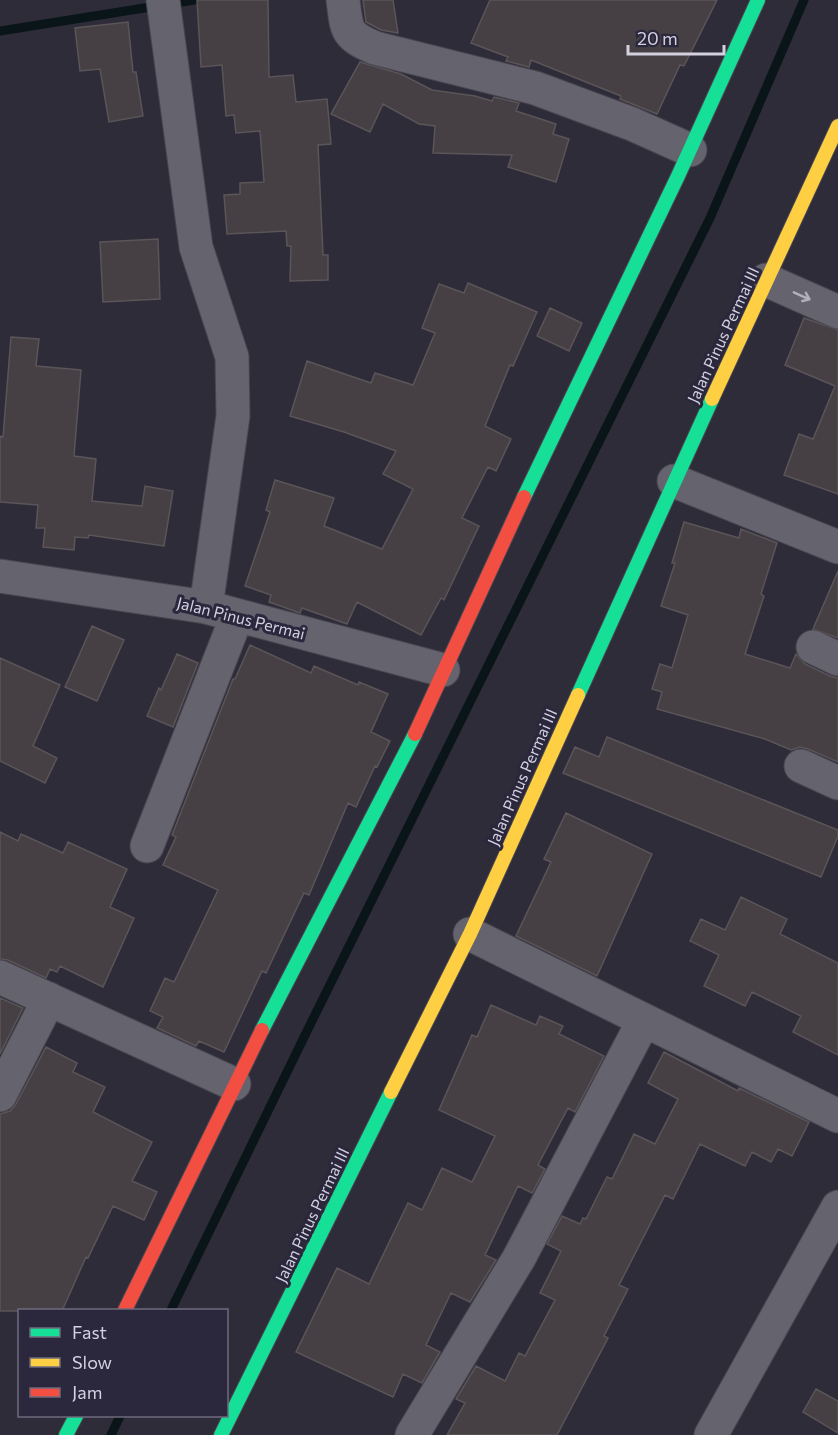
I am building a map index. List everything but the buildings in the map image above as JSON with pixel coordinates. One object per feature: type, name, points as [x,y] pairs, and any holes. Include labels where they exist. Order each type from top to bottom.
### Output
[{"type":"street","points":[[163,0],[196,247],[232,357],[233,371],[232,416],[206,607]]},
{"type":"street","points":[[343,0],[348,31],[357,40],[375,48],[535,88],[632,124],[690,150]]},
{"type":"street","points":[[126,1309],[234,1084],[414,736],[539,463],[690,150],[758,0]]},
{"type":"street","name":"Jalan Pinus Permai III","points":[[221,1435],[470,933],[674,481],[838,126]]},
{"type":"street","points":[[766,280],[838,312]]},
{"type":"street","points":[[674,481],[838,547]]},
{"type":"street","name":"Jalan Pinus Permai","points":[[0,576],[206,607],[443,670]]},
{"type":"street","points":[[147,846],[237,616]]},
{"type":"street","points":[[801,766],[838,783]]},
{"type":"street","points":[[470,933],[838,1116]]},
{"type":"street","points":[[0,977],[234,1084]]},
{"type":"street","points":[[0,1095],[49,999]]},
{"type":"street","points":[[412,1435],[519,1258],[644,1020]]},
{"type":"street","points":[[711,1435],[838,1207]]},
{"type":"street","points":[[66,1435],[75,1417]]},
{"type":"waterway","points":[[0,31],[194,0]]},
{"type":"waterway","points":[[171,1309],[710,218],[804,0]]},
{"type":"waterway","points":[[111,1435],[120,1417]]},
{"type":"traffic: fast","points":[[524,497],[678,176],[758,0]]},
{"type":"traffic: fast","points":[[578,695],[712,399]]},
{"type":"traffic: fast","points":[[262,1030],[415,734]]},
{"type":"traffic: fast","points":[[221,1435],[391,1092]]},
{"type":"traffic: fast","points":[[66,1435],[75,1417]]},
{"type":"traffic: slow","points":[[712,399],[838,126]]},
{"type":"traffic: slow","points":[[391,1092],[470,934],[578,695]]},
{"type":"traffic: jam","points":[[415,734],[524,497]]},
{"type":"traffic: jam","points":[[125,1309],[262,1030]]}]
